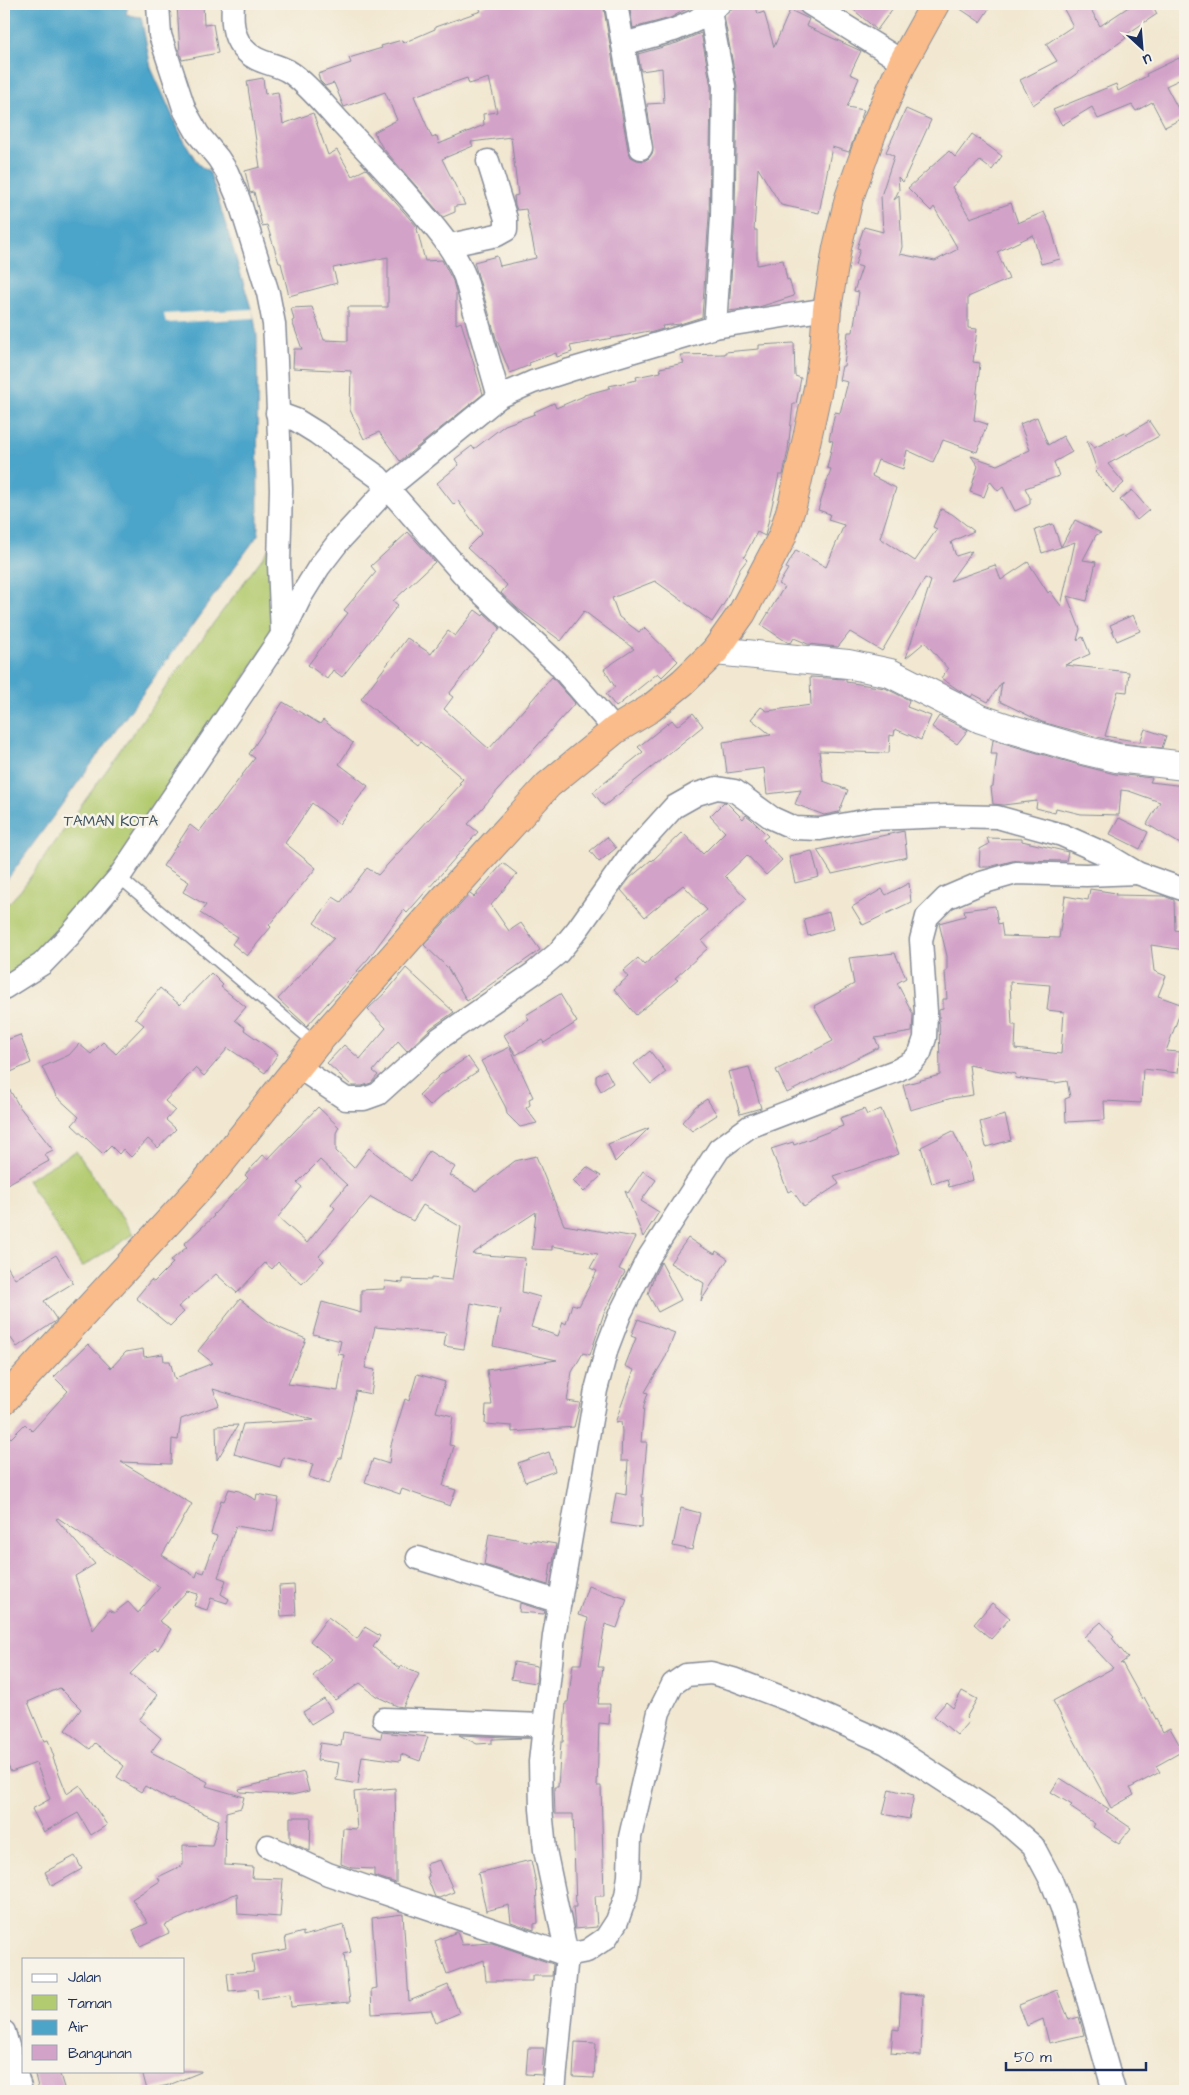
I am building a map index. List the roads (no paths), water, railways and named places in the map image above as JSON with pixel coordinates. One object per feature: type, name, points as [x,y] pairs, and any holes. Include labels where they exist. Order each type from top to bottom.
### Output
[{"type":"highway","points":[[6,1392],[207,1180],[316,1044],[548,785],[615,730],[651,708],[677,687],[715,652],[742,613],[782,537],[802,464],[818,388],[827,309],[837,248],[850,198],[872,133],[904,62],[936,4]]},
{"type":"street","points":[[158,4],[160,35],[185,110],[198,134],[228,172],[239,200],[268,294],[274,324],[280,489],[278,564],[282,635]]},
{"type":"street","points":[[234,4],[233,27],[241,46],[251,56],[268,65],[288,71],[320,100],[390,175],[450,245],[465,277],[499,397]]},
{"type":"street","points":[[616,4],[641,148]]},
{"type":"street","points":[[810,4],[904,62]]},
{"type":"street","points":[[623,44],[674,30],[697,20],[715,7],[724,86],[722,217],[715,327]]},
{"type":"street","points":[[450,245],[497,235],[506,230],[506,219],[488,161]]},
{"type":"street","points":[[4,988],[42,964],[70,935],[119,877],[282,635],[301,596],[319,567],[339,541],[388,488],[499,397],[533,382],[715,327],[827,309]]},
{"type":"street","points":[[277,413],[296,420],[325,438],[360,462],[388,488],[471,583],[558,664],[615,730]]},
{"type":"street","points":[[715,652],[848,664],[890,673],[982,719],[1008,728],[1117,758],[1185,766]]},
{"type":"street","points":[[298,1067],[346,1099],[364,1099],[378,1094],[440,1038],[534,973],[558,953],[577,930],[628,858],[674,807],[697,794],[717,788],[735,791],[772,818],[794,828],[820,830],[874,819],[947,816],[997,818],[1062,835],[1107,855],[1138,873],[1166,885],[1185,890]]},
{"type":"street","points":[[554,2091],[567,1955],[545,1850],[541,1809],[540,1762],[543,1725],[554,1636],[596,1390],[607,1348],[620,1314],[647,1260],[718,1149],[749,1127],[898,1070],[912,1062],[920,1052],[925,1038],[926,1012],[921,940],[927,917],[946,898],[982,883],[1016,873],[1086,875],[1138,873]]},
{"type":"street","points":[[418,1558],[560,1602]]},
{"type":"street","points":[[268,1846],[328,1874],[567,1955],[587,1950],[606,1938],[617,1921],[626,1896],[629,1876],[630,1837],[659,1712],[664,1699],[673,1684],[686,1675],[711,1673],[718,1675],[794,1702],[886,1744],[1000,1817],[1032,1846],[1051,1880],[1062,1908],[1114,2091]]},
{"type":"street","points":[[384,1719],[543,1725]]},
{"type":"street","points":[[4,2032],[21,2091]]},
{"type":"lane","points":[[119,877],[316,1044]]},
{"type":"water","points":[[4,4],[128,4],[126,15],[141,17],[151,68],[182,137],[198,164],[210,173],[254,318],[257,336],[258,535],[4,884]]},
{"type":"park label","name":"TAMAN KOTA","points":[[111,821]]}]
